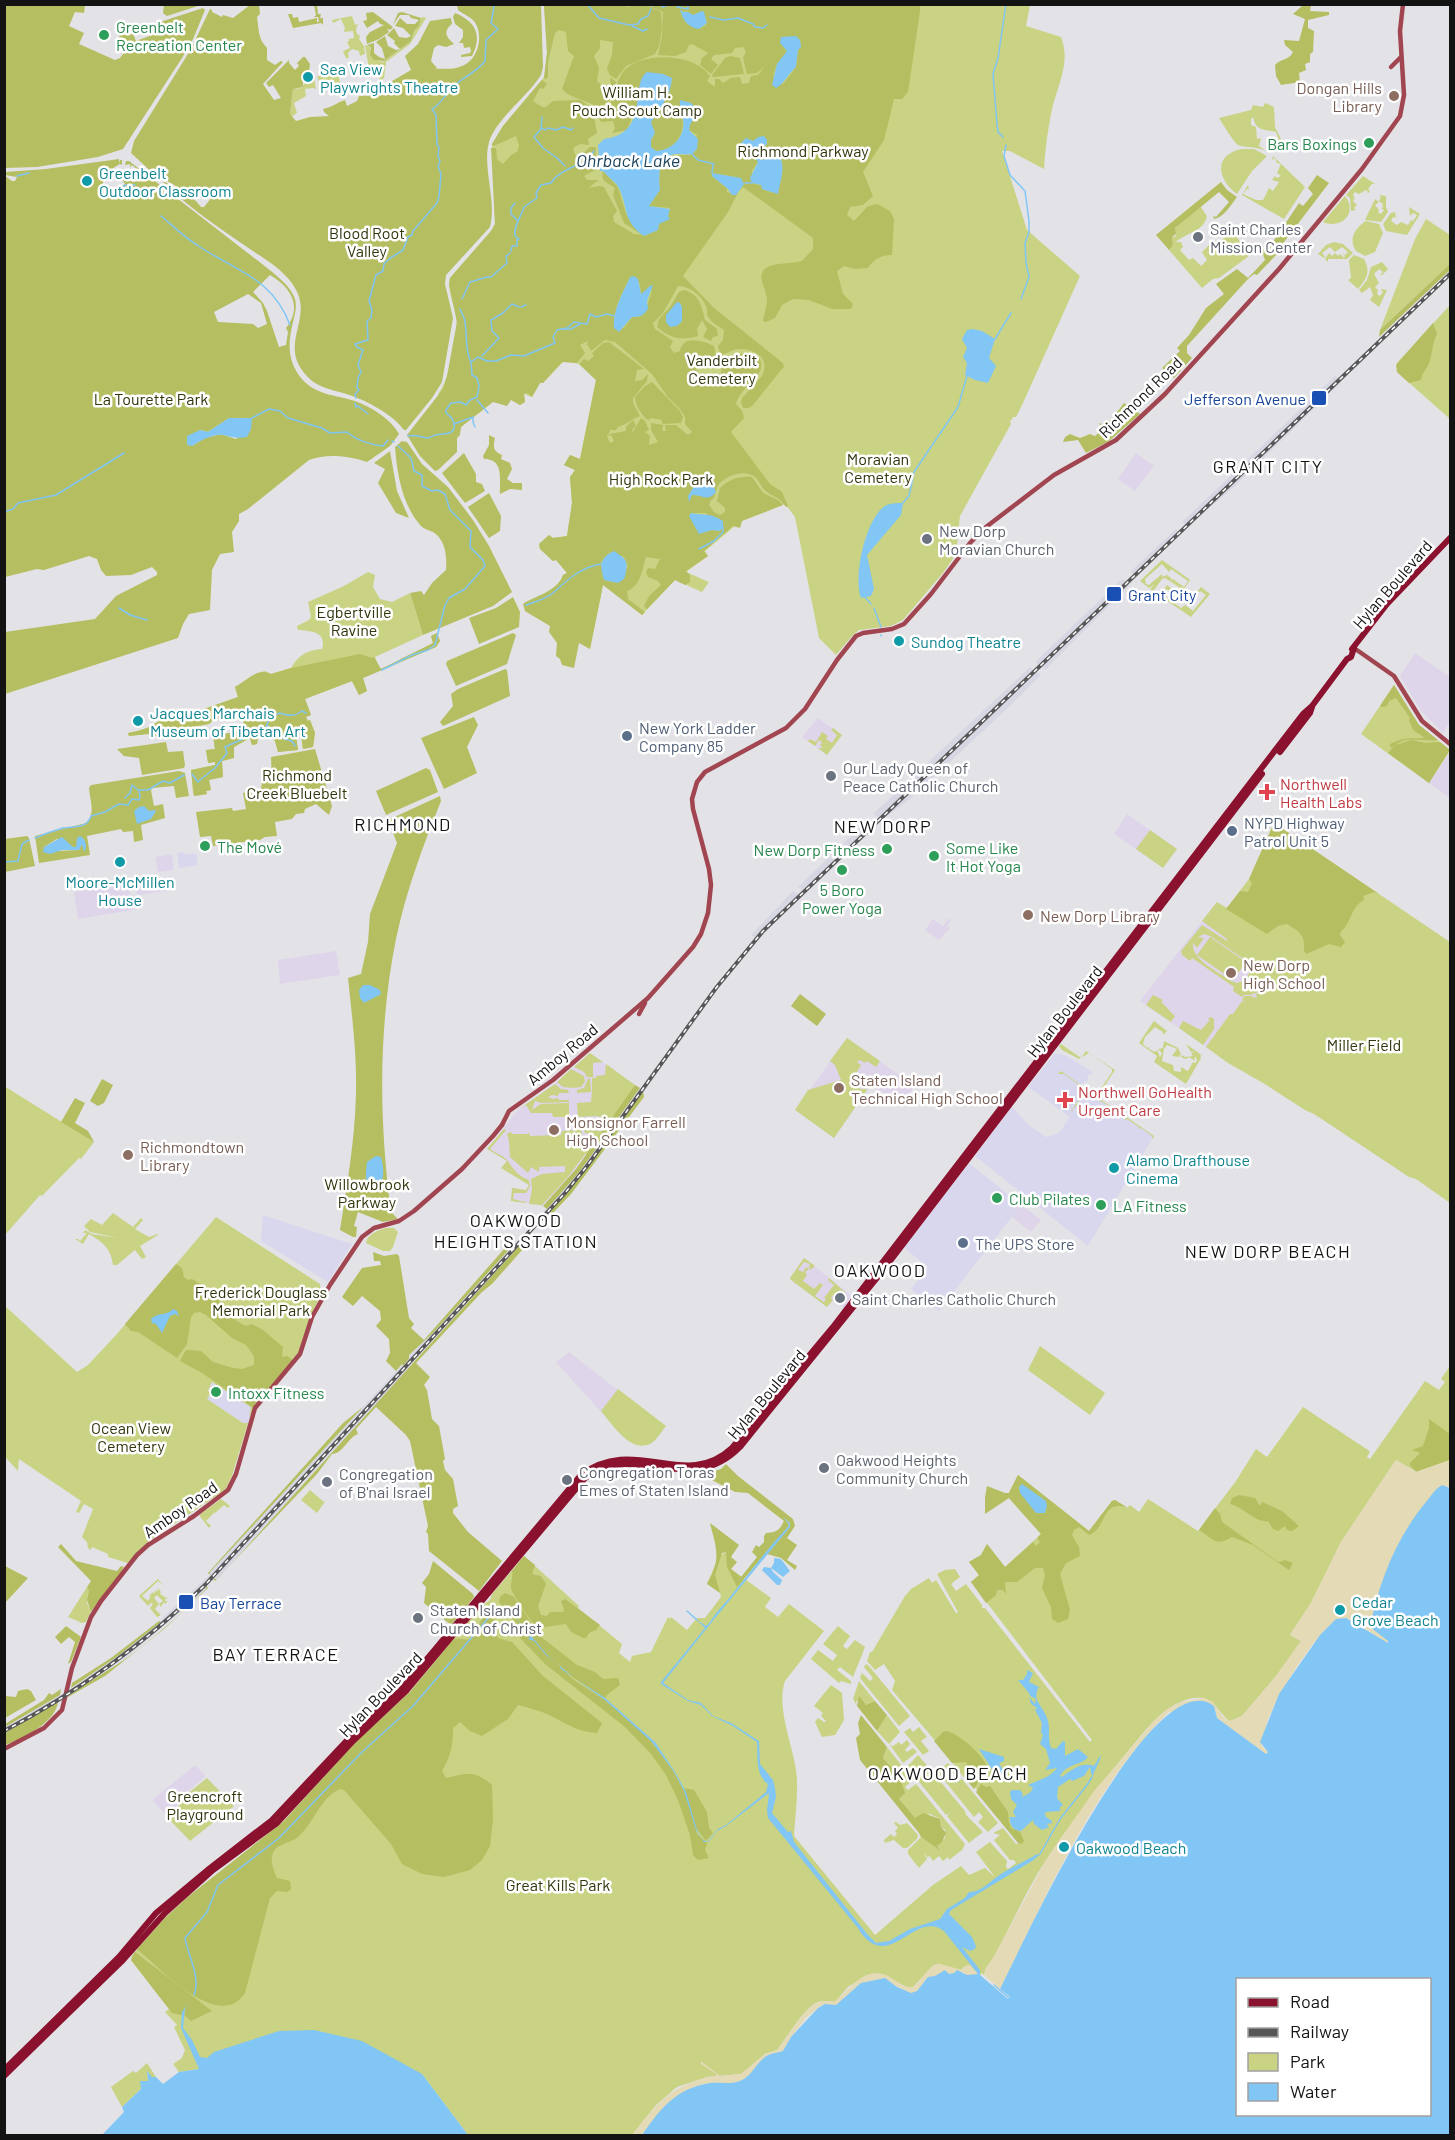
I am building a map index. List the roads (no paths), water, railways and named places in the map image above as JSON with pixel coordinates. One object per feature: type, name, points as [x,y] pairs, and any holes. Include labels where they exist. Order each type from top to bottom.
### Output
[{"type":"main road","name":"Richmond Road","points":[[697,782],[705,772],[759,744],[793,722],[807,708],[837,660],[856,636],[892,629],[904,624],[931,594],[970,543],[986,527],[1054,475],[1110,445],[1163,396],[1279,269],[1362,170],[1400,116],[1404,95],[1400,31],[1403,4]]},
{"type":"main road","points":[[1391,67],[1401,57]]},
{"type":"main road","name":"Hylan Boulevard","points":[[4,2076],[123,1960],[165,1913],[216,1869],[277,1823],[352,1741],[406,1691],[585,1478],[602,1468],[625,1463],[699,1470],[717,1464],[737,1451],[829,1339],[1227,818],[1303,714],[1351,657],[1354,648],[1385,606],[1450,538]]},
{"type":"main road","points":[[1354,648],[1394,676],[1422,721],[1450,744]]},
{"type":"main road","name":"Amboy Road","points":[[625,1017],[653,991],[693,947],[703,929],[708,913],[710,876],[692,799],[697,782]]},
{"type":"main road","name":"Amboy Road","points":[[4,1749],[44,1728],[62,1710],[72,1668],[91,1617],[101,1600],[137,1555],[148,1545],[223,1496],[228,1490],[239,1465],[255,1408],[300,1354],[312,1317],[362,1237],[375,1227],[401,1221],[414,1211],[462,1169],[493,1136],[514,1108],[553,1080],[648,998],[653,991]]},
{"type":"main road","points":[[639,1014],[648,998]]},
{"type":"main road","name":"Hylan Boulevard","points":[[4,2070],[119,1958],[156,1914],[207,1870],[272,1821],[353,1734],[401,1690],[582,1475],[603,1463],[626,1458],[684,1466],[698,1465],[717,1459],[732,1448],[833,1327],[1044,1056]]},
{"type":"water","points":[[680,9],[693,15],[704,12],[707,23],[699,29],[692,27],[682,16]]},
{"type":"water","points":[[796,36],[800,40],[801,47],[798,50],[796,67],[776,88],[772,85],[777,64],[787,51],[780,43],[781,37]]},
{"type":"water","name":"Ohrback Lake","points":[[647,72],[672,78],[668,95],[651,122],[655,133],[651,140],[651,147],[656,151],[662,150],[677,141],[683,125],[680,100],[691,103],[698,110],[689,130],[698,139],[697,149],[692,154],[677,154],[666,158],[663,162],[660,173],[660,190],[649,206],[670,209],[668,216],[670,219],[659,224],[658,230],[644,236],[632,224],[617,185],[603,171],[600,171],[598,145],[604,139],[619,135],[628,128],[634,119],[642,78]]},
{"type":"water","points":[[764,136],[767,144],[757,154],[760,159],[763,160],[776,153],[782,161],[778,194],[752,183],[750,178],[758,162],[742,147],[741,143],[746,138],[753,141]]},
{"type":"water","points":[[712,173],[741,178],[744,184],[736,195],[732,195],[712,176]]},
{"type":"water","points":[[634,276],[638,279],[641,294],[653,285],[647,301],[648,309],[641,316],[632,317],[619,332],[614,328],[617,308],[630,277]]},
{"type":"water","points":[[677,302],[682,307],[682,321],[677,326],[670,327],[666,322],[666,315]]},
{"type":"water","points":[[967,330],[982,331],[995,339],[989,358],[996,366],[988,383],[965,375],[967,363],[963,357],[967,348],[962,339]]},
{"type":"water","points":[[229,418],[252,418],[251,429],[247,437],[215,435],[192,446],[187,445],[187,436],[200,430],[208,432]]},
{"type":"water","points":[[704,479],[711,480],[716,492],[707,498],[692,495],[689,502],[688,496],[695,485]]},
{"type":"water","points":[[903,503],[901,515],[867,555],[874,589],[871,596],[861,598],[859,577],[862,549],[872,523],[885,506]]},
{"type":"water","points":[[691,513],[714,516],[723,521],[723,527],[720,531],[712,530],[699,534],[689,516]]},
{"type":"water","points":[[614,551],[627,564],[625,577],[618,583],[604,580],[602,571],[603,560]]},
{"type":"water","points":[[144,806],[149,811],[156,811],[151,819],[137,824],[134,811]]},
{"type":"water","points":[[80,836],[86,844],[84,852],[82,844],[79,850],[62,850],[50,854],[43,852],[44,847],[62,837],[76,847],[77,838]]},
{"type":"water","points":[[363,985],[370,985],[380,990],[381,994],[364,1003],[360,998],[359,990]]},
{"type":"water","points":[[376,1156],[381,1157],[383,1178],[378,1185],[368,1187],[367,1162]]},
{"type":"water","points":[[173,1309],[179,1316],[175,1314],[170,1316],[162,1333],[151,1319]]},
{"type":"water","points":[[1022,1484],[1046,1501],[1045,1513],[1036,1513],[1020,1493],[1019,1487]]},
{"type":"water","points":[[1442,1485],[1450,1488],[1450,2135],[642,2135],[663,2108],[678,2095],[698,2086],[738,2082],[745,2078],[765,2057],[783,2051],[791,2037],[818,2008],[825,2004],[836,2005],[861,1983],[885,1978],[911,1993],[917,1991],[928,1977],[945,1970],[949,1974],[957,1970],[967,1975],[978,1974],[944,1931],[933,1926],[922,1928],[890,1944],[880,1946],[869,1941],[768,1818],[769,1793],[726,1826],[717,1831],[707,1842],[718,1829],[766,1792],[768,1784],[759,1770],[757,1742],[733,1726],[712,1716],[701,1705],[688,1701],[661,1682],[705,1628],[696,1619],[706,1626],[708,1624],[788,1527],[789,1524],[783,1517],[790,1523],[790,1527],[663,1683],[688,1700],[701,1703],[713,1716],[731,1723],[759,1741],[760,1764],[773,1780],[775,1788],[776,1797],[772,1813],[788,1832],[791,1831],[794,1842],[876,1943],[889,1941],[910,1929],[940,1919],[947,1909],[965,1898],[969,1892],[982,1888],[1001,1874],[1037,1854],[1032,1861],[951,1910],[949,1914],[972,1937],[975,1949],[970,1951],[962,1947],[980,1970],[980,1975],[1008,1999],[1010,1997],[1000,1989],[1061,1868],[1092,1814],[1125,1764],[1158,1724],[1188,1703],[1214,1706],[1217,1718],[1266,1754],[1268,1752],[1260,1742],[1279,1694],[1320,1635],[1336,1619],[1346,1618],[1388,1643],[1370,1627],[1378,1594],[1390,1561],[1415,1516],[1437,1488]]},
{"type":"water","points":[[774,1558],[781,1559],[790,1571],[783,1577],[771,1568]]},
{"type":"water","points":[[764,1567],[771,1568],[782,1580],[780,1585],[777,1585],[762,1570]]},
{"type":"water","points":[[514,1616],[549,1657],[557,1663],[547,1656],[534,1641],[528,1639],[530,1637]]},
{"type":"water","points":[[1027,1670],[1033,1673],[1029,1682],[1039,1687],[1036,1695],[1048,1722],[1051,1748],[1056,1749],[1063,1741],[1065,1742],[1065,1756],[1078,1749],[1088,1757],[1066,1769],[1060,1776],[1081,1766],[1094,1766],[1101,1757],[1092,1777],[1090,1767],[1084,1776],[1072,1781],[1070,1779],[1058,1787],[1057,1798],[1063,1805],[1060,1811],[1046,1812],[1046,1817],[1052,1821],[1047,1824],[1049,1827],[1042,1830],[1034,1824],[1033,1820],[1018,1831],[1012,1827],[1010,1822],[1010,1817],[1016,1817],[1013,1812],[1017,1805],[1011,1799],[1010,1792],[1020,1790],[1023,1794],[1021,1797],[1026,1795],[1033,1788],[1028,1785],[1047,1776],[1057,1768],[1045,1770],[1050,1763],[1046,1749],[1040,1744],[1043,1735],[1041,1733],[1042,1723],[1034,1708],[1036,1710],[1037,1708],[1031,1704],[1029,1697],[1035,1704],[1036,1699],[1030,1696],[1018,1680],[1023,1680]]},
{"type":"water","points":[[575,1678],[605,1698],[655,1742],[675,1772],[686,1792],[697,1830],[702,1839],[696,1830],[684,1791],[674,1772],[652,1742],[605,1700]]},
{"type":"water","points":[[979,1749],[1004,1757],[1004,1761],[999,1763],[1008,1779],[1006,1782],[993,1771]]},
{"type":"water","points":[[189,2001],[185,2008],[183,2028],[200,2057],[207,2058],[214,2052],[279,2031],[314,2030],[362,2041],[422,2074],[468,2135],[102,2135],[124,2112],[122,2107],[141,2089],[140,2081],[148,2081],[147,2071],[163,2084],[179,2072],[199,2069],[181,2028],[182,2012]]},
{"type":"waterway","points":[[356,398],[355,394],[359,390],[357,388],[358,378],[361,372],[358,365],[363,350],[355,344],[368,340],[367,321],[371,318],[372,310],[369,301],[376,275],[383,271],[384,264],[389,259],[403,250],[408,237],[437,203],[439,196],[441,174],[438,166],[439,147],[437,145],[436,115],[432,109],[456,84],[485,61],[486,40],[498,29],[491,23],[494,7],[492,4]]},
{"type":"waterway","points":[[587,4],[599,18],[629,25],[638,24],[641,19],[648,16],[651,9]]},
{"type":"waterway","points":[[659,4],[663,7],[669,4]]},
{"type":"waterway","points":[[677,7],[688,9],[688,4]]},
{"type":"waterway","points":[[1003,137],[998,132],[993,74],[998,58],[1006,4]]},
{"type":"waterway","points":[[710,17],[724,20],[738,18],[755,27],[763,28],[767,25]]},
{"type":"waterway","points":[[632,26],[643,31],[647,29]]},
{"type":"waterway","points":[[542,117],[541,129],[534,137],[543,148],[565,166]]},
{"type":"waterway","points":[[542,128],[545,130],[548,128],[556,130],[563,127],[571,130],[573,128]]},
{"type":"waterway","points":[[1006,145],[1004,156],[1010,175],[1025,191],[1029,221],[1029,232],[1025,243],[1029,277],[1021,299]]},
{"type":"waterway","points":[[511,251],[512,246],[517,246],[519,239],[515,236],[515,229],[524,207],[537,198],[536,193],[541,185],[551,183],[562,173],[588,161],[594,151]]},
{"type":"waterway","points":[[692,154],[698,160],[714,164]]},
{"type":"waterway","points":[[712,173],[713,165]]},
{"type":"waterway","points":[[17,176],[29,173]]},
{"type":"waterway","points":[[745,183],[752,183]]},
{"type":"waterway","points":[[120,188],[135,185]]},
{"type":"waterway","points":[[515,203],[511,208],[511,214],[518,221]]},
{"type":"waterway","points":[[161,216],[192,242],[263,285],[282,309],[290,325]]},
{"type":"waterway","points":[[462,299],[470,282],[491,277],[507,263],[506,256],[510,253]]},
{"type":"waterway","points":[[482,356],[499,338],[492,331],[491,320],[512,304],[519,307]]},
{"type":"waterway","points":[[521,307],[526,305]]},
{"type":"waterway","points":[[460,309],[464,317],[471,362]]},
{"type":"waterway","points":[[995,339],[1011,313]]},
{"type":"waterway","points":[[408,436],[416,435],[427,438],[453,430],[453,421],[446,410],[451,403],[460,402],[466,405],[477,397],[479,386],[477,378],[472,375],[471,362],[478,357],[487,361],[496,361],[511,355],[524,356],[555,343],[553,337],[557,330],[567,328],[574,322],[587,324],[590,314],[596,317],[607,314],[614,316]]},
{"type":"waterway","points":[[562,329],[571,329],[580,324]]},
{"type":"waterway","points":[[902,504],[909,496],[914,472],[958,407],[967,376]]},
{"type":"waterway","points":[[477,400],[488,413]]},
{"type":"waterway","points":[[355,403],[356,407],[358,406],[368,414]]},
{"type":"waterway","points":[[252,418],[269,409],[280,411],[288,418],[322,428],[330,433],[347,432],[359,440],[374,445],[383,446],[388,440]]},
{"type":"waterway","points":[[454,424],[473,417],[475,427]]},
{"type":"waterway","points":[[382,670],[435,645],[445,605],[449,598],[465,589],[485,566],[483,560],[470,547],[471,531],[450,510],[445,494],[422,486],[422,475],[414,471],[411,458],[398,446]]},
{"type":"waterway","points":[[4,512],[13,509],[18,503],[56,495],[124,453]]},
{"type":"waterway","points":[[699,549],[714,541],[723,532],[723,527]]},
{"type":"waterway","points":[[526,605],[550,595],[581,571],[601,564]]},
{"type":"waterway","points":[[865,597],[871,604]]},
{"type":"waterway","points":[[119,608],[130,615],[147,620]]},
{"type":"waterway","points":[[874,608],[881,627]]},
{"type":"waterway","points":[[192,774],[198,782],[215,768],[227,753],[225,747],[245,738],[243,730],[258,732],[279,713],[290,715],[296,715],[302,711],[306,713]]},
{"type":"waterway","points":[[268,726],[274,736],[292,741],[295,746]]},
{"type":"waterway","points":[[35,838],[63,828],[83,825],[91,816],[105,812],[119,804],[128,805],[132,799],[139,800],[139,790],[148,790],[163,781],[170,783],[184,775]]},
{"type":"waterway","points":[[125,798],[130,793],[132,785],[138,790]]},
{"type":"waterway","points":[[4,862],[18,861],[22,844],[29,840]]},
{"type":"waterway","points":[[687,1611],[697,1620]]},
{"type":"waterway","points":[[194,1995],[195,1974],[185,1938],[207,1912],[218,1885],[279,1838],[361,1753],[413,1706],[490,1616]]},
{"type":"waterway","points":[[1037,1856],[1060,1819],[1092,1777]]},
{"type":"waterway","points":[[994,1985],[1009,1998]]},
{"type":"railway","points":[[4,1731],[59,1700],[135,1647],[205,1585],[565,1193],[716,988],[763,931],[1450,274]]},
{"type":"place","name":"Greenbelt Recreation Center","points":[[104,35]]},
{"type":"place","name":"Sea View Playwrights Theatre","points":[[308,77]]},
{"type":"place","name":"Dongan Hills Library","points":[[1394,96]]},
{"type":"place","name":"Bars Boxings","points":[[1369,143]]},
{"type":"place","name":"Greenbelt Outdoor Classroom","points":[[87,181]]},
{"type":"place","name":"Saint Charles Mission Center","points":[[1198,237]]},
{"type":"place","name":"Jefferson Avenue","points":[[1319,398]]},
{"type":"place","name":"New Dorp Moravian Church","points":[[927,539]]},
{"type":"place","name":"Grant City","points":[[1114,594]]},
{"type":"place","name":"Sundog Theatre","points":[[899,641]]},
{"type":"place","name":"Jacques Marchais Museum of Tibetan Art","points":[[138,721]]},
{"type":"place","name":"New York Ladder Company 85","points":[[627,736]]},
{"type":"place","name":"Our Lady Queen of Peace Catholic Church","points":[[831,776]]},
{"type":"place","name":"Northwell Health Labs","points":[[1267,792]]},
{"type":"place","name":"NYPD Highway Patrol Unit 5","points":[[1232,831]]},
{"type":"place","name":"The Mové","points":[[205,846]]},
{"type":"place","name":"New Dorp Fitness","points":[[887,849]]},
{"type":"place","name":"Some Like It Hot Yoga","points":[[934,856]]},
{"type":"place","name":"Moore-McMillen House","points":[[120,862]]},
{"type":"place","name":"5 Boro Power Yoga","points":[[842,870]]},
{"type":"place","name":"New Dorp Library","points":[[1028,915]]},
{"type":"place","name":"New Dorp High School","points":[[1231,973]]},
{"type":"place","name":"Staten Island Technical High School","points":[[839,1088]]},
{"type":"place","name":"Northwell GoHealth Urgent Care","points":[[1065,1100]]},
{"type":"place","name":"Monsignor Farrell High School","points":[[554,1130]]},
{"type":"place","name":"Richmondtown Library","points":[[128,1155]]},
{"type":"place","name":"Alamo Drafthouse Cinema","points":[[1114,1168]]},
{"type":"place","name":"Club Pilates","points":[[997,1198]]},
{"type":"place","name":"LA Fitness","points":[[1101,1205]]},
{"type":"place","name":"The UPS Store","points":[[963,1243]]},
{"type":"place","name":"Saint Charles Catholic Church","points":[[840,1298]]},
{"type":"place","name":"Intoxx Fitness","points":[[216,1392]]},
{"type":"place","name":"Oakwood Heights Community Church","points":[[824,1468]]},
{"type":"place","name":"Congregation Toras Emes of Staten Island","points":[[567,1480]]},
{"type":"place","name":"Congregation of B'nai Israel","points":[[327,1482]]},
{"type":"place","name":"Bay Terrace","points":[[186,1602]]},
{"type":"place","name":"Cedar Grove Beach","points":[[1340,1610]]},
{"type":"place","name":"Staten Island Church of Christ","points":[[418,1618]]},
{"type":"place","name":"Oakwood Beach","points":[[1064,1847]]},
{"type":"district","name":"GRANT CITY","points":[[1268,466]]},
{"type":"district","name":"RICHMOND","points":[[403,824]]},
{"type":"district","name":"NEW DORP","points":[[883,826]]},
{"type":"district","name":"OAKWOOD HEIGHTS STATION","points":[[516,1230]]},
{"type":"district","name":"NEW DORP BEACH","points":[[1268,1251]]},
{"type":"district","name":"OAKWOOD","points":[[880,1270]]},
{"type":"district","name":"BAY TERRACE","points":[[276,1654]]},
{"type":"district","name":"OAKWOOD BEACH","points":[[948,1773]]},
{"type":"park label","name":"William H. Pouch Scout Camp","points":[[637,100]]},
{"type":"park label","name":"Richmond Parkway","points":[[803,150]]},
{"type":"park label","name":"Blood Root Valley","points":[[367,241]]},
{"type":"park label","name":"Vanderbilt Cemetery","points":[[722,368]]},
{"type":"park label","name":"La Tourette Park","points":[[151,398]]},
{"type":"park label","name":"Moravian Cemetery","points":[[878,467]]},
{"type":"park label","name":"High Rock Park","points":[[661,478]]},
{"type":"park label","name":"Egbertville Ravine","points":[[354,620]]},
{"type":"park label","name":"Richmond Creek Bluebelt","points":[[297,783]]},
{"type":"park label","name":"Miller Field","points":[[1364,1044]]},
{"type":"park label","name":"Willowbrook Parkway","points":[[367,1192]]},
{"type":"park label","name":"Frederick Douglass Memorial Park","points":[[261,1300]]},
{"type":"park label","name":"Ocean View Cemetery","points":[[131,1436]]},
{"type":"park label","name":"Greencroft Playground","points":[[205,1804]]},
{"type":"park label","name":"Great Kills Park","points":[[558,1884]]}]
